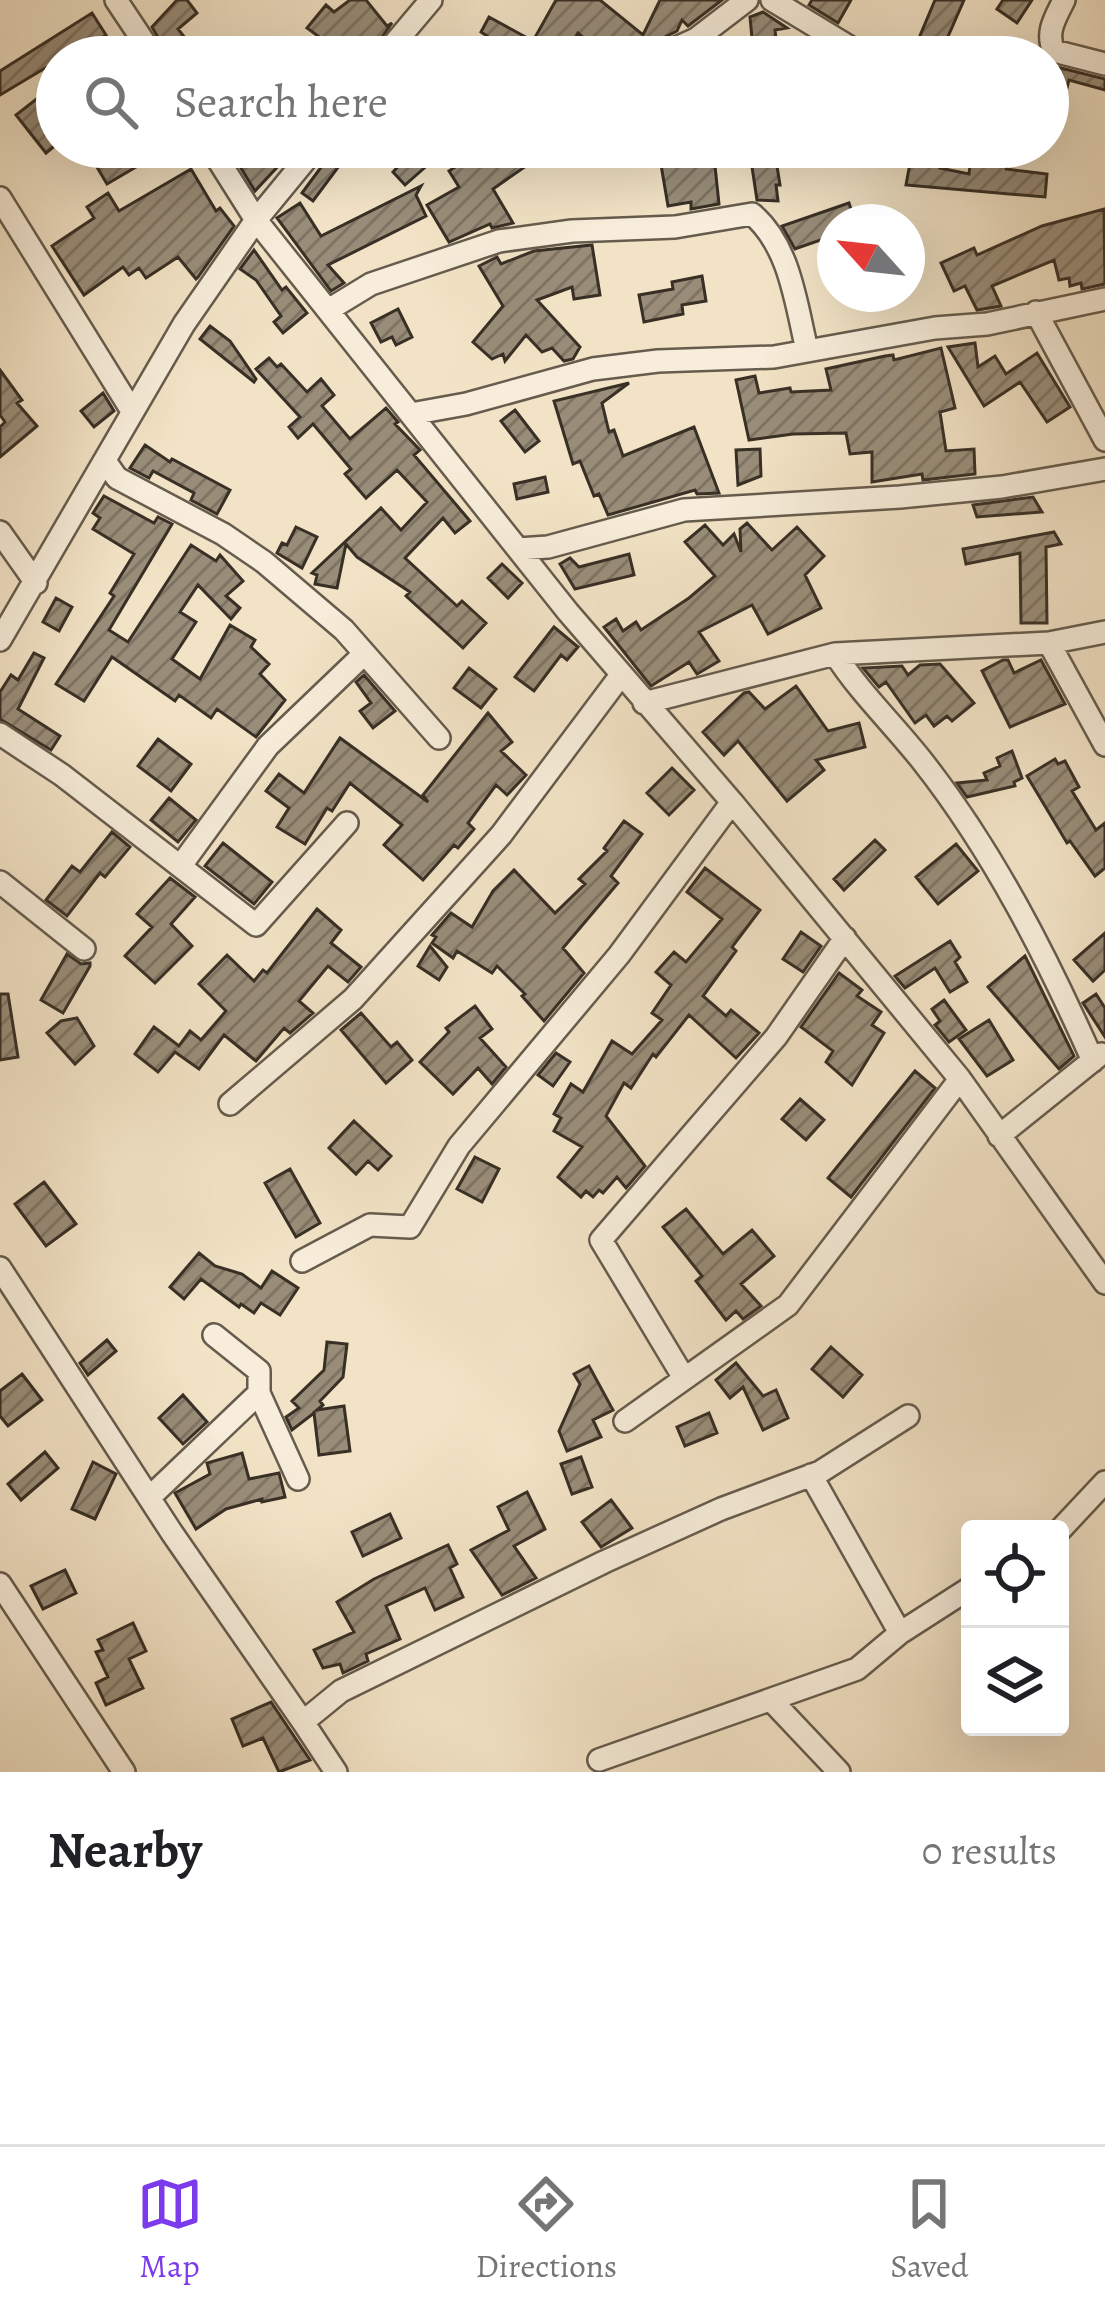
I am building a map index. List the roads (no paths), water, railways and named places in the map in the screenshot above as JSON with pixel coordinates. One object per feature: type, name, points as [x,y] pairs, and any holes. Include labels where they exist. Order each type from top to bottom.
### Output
[{"type":"street","points":[[401,36],[431,0]]},
{"type":"street","points":[[701,36],[747,0]]},
{"type":"street","points":[[772,0],[831,36]]},
{"type":"street","points":[[1050,36],[1064,0]]},
{"type":"street","points":[[130,6],[144,36]]},
{"type":"street","points":[[1069,55],[1105,64]]},
{"type":"street","points":[[224,168],[256,220],[518,549],[960,1079],[1105,1282]]},
{"type":"street","points":[[0,640],[105,472],[132,411],[184,324],[256,220],[299,168]]},
{"type":"street","points":[[0,198],[132,411]]},
{"type":"street","points":[[330,309],[371,284],[499,241],[572,231],[675,226],[752,214],[770,227],[790,279],[807,350]]},
{"type":"street","points":[[411,414],[592,369],[658,361],[774,357],[935,328],[987,324],[1105,298]]},
{"type":"street","points":[[1036,312],[1105,440]]},
{"type":"street","points":[[518,549],[548,547],[684,510],[921,495],[1105,469]]},
{"type":"street","points":[[105,472],[223,534],[265,562],[344,630],[439,738]]},
{"type":"street","points":[[0,532],[37,583]]},
{"type":"street","points":[[644,703],[835,654],[1049,643],[1105,632]]},
{"type":"street","points":[[1049,643],[1105,745]]},
{"type":"street","points":[[835,654],[924,764],[1002,880],[1099,1056],[999,1136]]},
{"type":"street","points":[[182,864],[268,746],[363,655]]},
{"type":"street","points":[[230,1104],[353,999],[502,835],[621,675]]},
{"type":"street","points":[[0,734],[182,864],[256,925],[347,823]]},
{"type":"street","points":[[302,1261],[370,1225],[410,1227],[459,1146],[619,955],[732,802]]},
{"type":"street","points":[[0,882],[85,949]]},
{"type":"street","points":[[684,1378],[601,1240],[776,1037],[845,938]]},
{"type":"street","points":[[625,1421],[788,1305],[960,1079]]},
{"type":"street","points":[[0,1268],[336,1772]]},
{"type":"street","points":[[214,1335],[259,1371],[259,1393],[298,1479]]},
{"type":"street","points":[[150,1497],[259,1393]]},
{"type":"street","points":[[303,1722],[341,1690],[604,1562],[811,1475],[908,1416]]},
{"type":"street","points":[[811,1475],[900,1633]]},
{"type":"street","points":[[1069,1520],[1105,1482]]},
{"type":"street","points":[[0,1584],[124,1772]]},
{"type":"street","points":[[599,1760],[857,1670],[900,1633],[961,1594]]},
{"type":"street","points":[[772,1700],[839,1772]]}]
